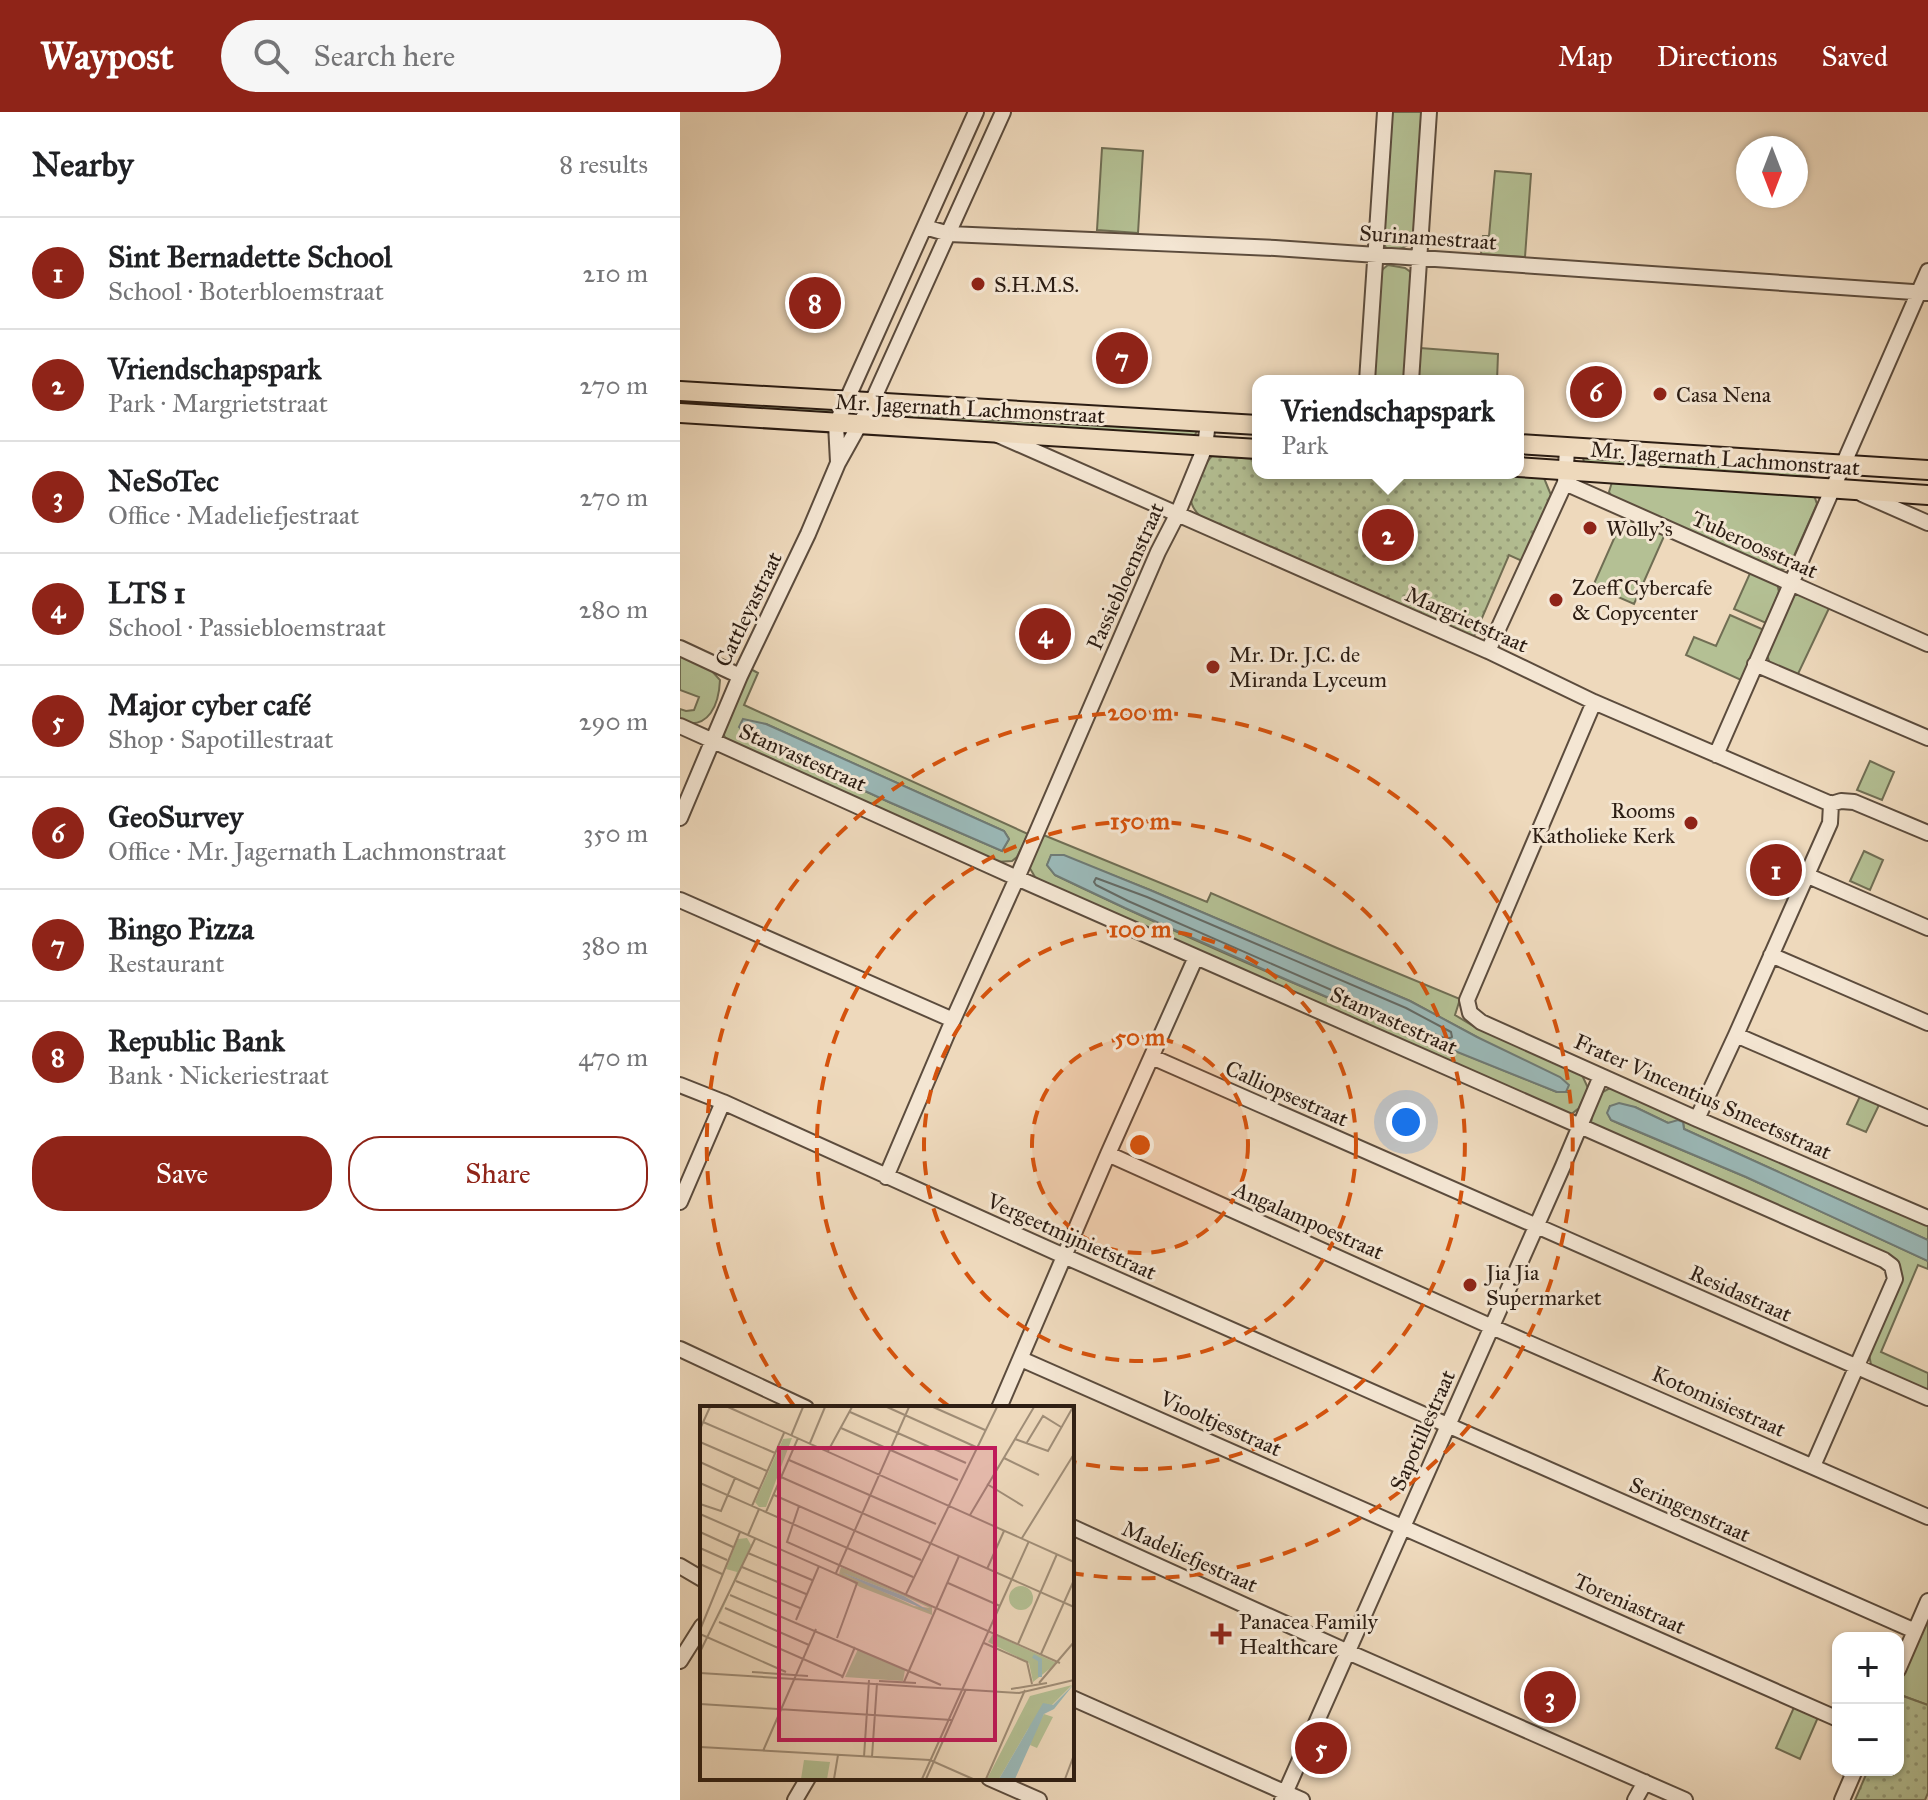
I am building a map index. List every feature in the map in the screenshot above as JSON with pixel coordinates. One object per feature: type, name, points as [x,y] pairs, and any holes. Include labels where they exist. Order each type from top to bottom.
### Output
[{"type":"main road","name":"Mr. Jagernath Lachmonstraat","points":[[680,391],[1252,425]]},
{"type":"main road","name":"Mr. Jagernath Lachmonstraat","points":[[680,413],[1252,449]]},
{"type":"main road","name":"Mr. Jagernath Lachmonstraat","points":[[1524,445],[1928,470]]},
{"type":"main road","name":"Mr. Jagernath Lachmonstraat","points":[[1524,468],[1565,477],[1928,495]]},
{"type":"street","points":[[836,424],[976,112]]},
{"type":"street","name":"Cattleyastraat","points":[[680,818],[740,676],[808,534],[838,463],[872,402],[1003,112]]},
{"type":"street","points":[[1367,375],[1385,112]]},
{"type":"street","points":[[1411,375],[1429,112]]},
{"type":"street","name":"Surinamestraat","points":[[925,227],[949,234],[1275,248],[1923,292]]},
{"type":"street","points":[[1716,755],[1923,292],[1928,271]]},
{"type":"street","name":"Passiebloemstraat","points":[[886,1177],[1158,552],[1177,515],[1205,447],[1208,422]]},
{"type":"street","name":"Cattleyastraat","points":[[836,424],[838,463]]},
{"type":"street","name":"Margrietstraat","points":[[990,432],[1716,755],[1831,804],[1854,802],[1928,833]]},
{"type":"street","points":[[1488,651],[1565,477],[1567,449]]},
{"type":"street","name":"Tuberoosstraat","points":[[1565,477],[1790,584],[1928,644]]},
{"type":"street","points":[[1854,490],[1928,523]]},
{"type":"street","points":[[680,648],[740,676]]},
{"type":"street","points":[[1755,664],[1928,738]]},
{"type":"street","name":"Frater Vincentius Smeetsstraat","points":[[1594,702],[1467,1000],[1475,1018],[1697,1119],[1928,1218]]},
{"type":"street","name":"Stanvastestraat","points":[[680,726],[1884,1260],[1892,1266],[1895,1279],[1813,1466]]},
{"type":"street","points":[[1697,1119],[1830,823],[1831,804]]},
{"type":"street","points":[[1806,875],[1928,928]]},
{"type":"street","points":[[680,900],[953,1020]]},
{"type":"street","points":[[1771,955],[1928,1023]]},
{"type":"street","points":[[1000,1406],[1196,957]]},
{"type":"street","points":[[1736,1035],[1928,1118]]},
{"type":"street","name":"Calliopsestraat","points":[[1152,1057],[1536,1227]]},
{"type":"street","name":"Sapotillestraat","points":[[1284,1796],[1601,1076]]},
{"type":"street","name":"Vergeetmijnietstraat","points":[[680,1085],[1447,1426]]},
{"type":"street","points":[[680,1202],[723,1102]]},
{"type":"street","name":"Angalampoestraat","points":[[1108,1154],[1492,1327]]},
{"type":"street","name":"Residastraat","points":[[1536,1227],[1928,1398]]},
{"type":"street","name":"Kotomisiestraat","points":[[1492,1327],[1928,1517]]},
{"type":"street","points":[[680,1349],[802,1406]]},
{"type":"street","name":"Viooltjesstraat","points":[[1021,1359],[1403,1527]]},
{"type":"street","name":"Seringenstraat","points":[[1447,1426],[1915,1631]]},
{"type":"street","name":"Toreniastraat","points":[[1403,1527],[1832,1716]]},
{"type":"street","name":"Madeliefjestraat","points":[[1074,1528],[1685,1800]]},
{"type":"street","points":[[680,1566],[700,1578]]},
{"type":"street","points":[[1904,1656],[1928,1601]]},
{"type":"street","points":[[680,1661],[700,1629]]},
{"type":"street","points":[[1074,1699],[1284,1796],[1302,1800]]},
{"type":"street","points":[[1842,1800],[1852,1776]]},
{"type":"street","points":[[795,1800],[807,1780]]},
{"type":"street","points":[[994,1780],[1039,1800]]},
{"type":"street","points":[[1635,1800],[1645,1782]]},
{"type":"green space","points":[[1390,112],[1423,112],[1414,241],[1397,250],[1386,248],[1382,239]]},
{"type":"green space","points":[[1102,148],[1143,151],[1138,233],[1097,230]]},
{"type":"green space","points":[[1495,171],[1531,174],[1525,257],[1481,254],[1483,236],[1489,236]]},
{"type":"green space","points":[[1388,265],[1405,268],[1412,273],[1406,375],[1373,375],[1379,275]]},
{"type":"green space","points":[[1420,348],[1498,354],[1497,375],[1418,375]]},
{"type":"green space","points":[[680,398],[833,409],[833,412],[827,415],[680,408]]},
{"type":"green space","points":[[874,411],[1192,428],[1197,431],[1194,437],[875,417]]},
{"type":"green space","points":[[1212,456],[1252,459],[1252,479],[1544,478],[1551,495],[1522,561],[1509,555],[1473,639],[1200,516],[1191,499]]},
{"type":"green space","points":[[1583,457],[1816,472],[1787,477],[1584,463]]},
{"type":"green space","points":[[1612,482],[1809,494],[1817,504],[1790,565],[1776,570],[1612,497],[1609,492]]},
{"type":"green space","points":[[1624,516],[1665,534],[1634,604],[1593,586]]},
{"type":"green space","points":[[1751,571],[1777,583],[1779,592],[1766,623],[1734,609]]},
{"type":"green space","points":[[1796,593],[1831,604],[1797,676],[1770,664],[1767,655],[1792,595]]},
{"type":"green space","points":[[1730,615],[1764,630],[1741,680],[1686,655],[1694,637],[1716,646]]},
{"type":"green space","points":[[680,656],[711,670],[720,680],[715,706],[705,719],[698,722],[680,721],[680,709],[694,710],[699,697],[680,690]]},
{"type":"green space","points":[[747,667],[758,673],[744,705],[1028,834],[1017,857],[1012,861],[996,862],[727,740],[721,725]],"holes":[[[766,724],[1004,831],[1009,839],[1002,851],[756,741]]]},
{"type":"green space","points":[[1870,761],[1894,772],[1882,800],[1857,790]]},
{"type":"green space","points":[[1041,834],[1207,902],[1211,893],[1460,999],[1455,1015],[1582,1075],[1588,1088],[1579,1108],[1569,1116],[1045,883],[1035,877],[1028,865]],"holes":[[[1051,856],[1064,856],[1410,1001],[1477,1037],[1566,1092],[1557,1092],[1367,1014],[1055,875],[1047,865]]]},
{"type":"green space","points":[[1864,851],[1883,860],[1870,890],[1850,881]]},
{"type":"green space","points":[[1610,1088],[1624,1091],[1928,1225],[1928,1240],[1684,1129],[1683,1122],[1668,1123],[1635,1107],[1610,1106],[1608,1113],[1611,1120],[1746,1177],[1928,1261],[1928,1269],[1918,1265],[1881,1352],[1928,1373],[1928,1393],[1875,1370],[1871,1365],[1869,1354],[1898,1271],[1591,1127],[1592,1111],[1599,1094]]},
{"type":"green space","points":[[1861,1094],[1880,1103],[1866,1132],[1847,1124]]},
{"type":"green space","points":[[1928,1612],[1928,1705],[1904,1696],[1904,1669]]},
{"type":"green space","points":[[1904,1696],[1928,1705],[1928,1793],[1925,1800],[1855,1800],[1865,1776],[1904,1776]]},
{"type":"green space","points":[[1795,1705],[1819,1715],[1800,1759],[1776,1748]]},
{"type":"water","points":[[743,719],[766,724],[1004,831],[1009,839],[1002,851],[889,802],[756,741],[739,727]]},
{"type":"water","points":[[1051,855],[1064,855],[1410,1001],[1560,1077],[1569,1085],[1566,1092],[1557,1092],[1420,1037],[1125,908],[1055,875],[1047,865]]},
{"type":"water","points":[[1619,1103],[1668,1123],[1683,1122],[1684,1129],[1928,1240],[1928,1261],[1746,1177],[1611,1120],[1607,1113],[1610,1106]]},
{"type":"place","name":"S.H.M.S.","points":[[978,284]]},
{"type":"place","name":"Republic Bank","points":[[815,303]]},
{"type":"place","name":"Bingo Pizza","points":[[1122,358]]},
{"type":"place","name":"GeoSurvey","points":[[1596,392]]},
{"type":"place","name":"Casa Nena","points":[[1660,394]]},
{"type":"place","name":"Wolly's","points":[[1590,528]]},
{"type":"place","name":"Vriendschapspark","points":[[1388,535]]},
{"type":"place","name":"Zoeff Cybercafe & Copycenter","points":[[1556,600]]},
{"type":"place","name":"LTS 1","points":[[1045,634]]},
{"type":"place","name":"Mr. Dr. J.C. de Miranda Lyceum","points":[[1213,667]]},
{"type":"place","name":"Rooms Katholieke Kerk","points":[[1691,823]]},
{"type":"place","name":"Sint Bernadette School","points":[[1776,870]]},
{"type":"place","name":"Jia Jia Supermarket","points":[[1470,1285]]},
{"type":"place","name":"Panacea Family Healthcare","points":[[1221,1634]]},
{"type":"place","name":"NeSoTec","points":[[1550,1697]]},
{"type":"place","name":"Major cyber café","points":[[1321,1748]]}]
